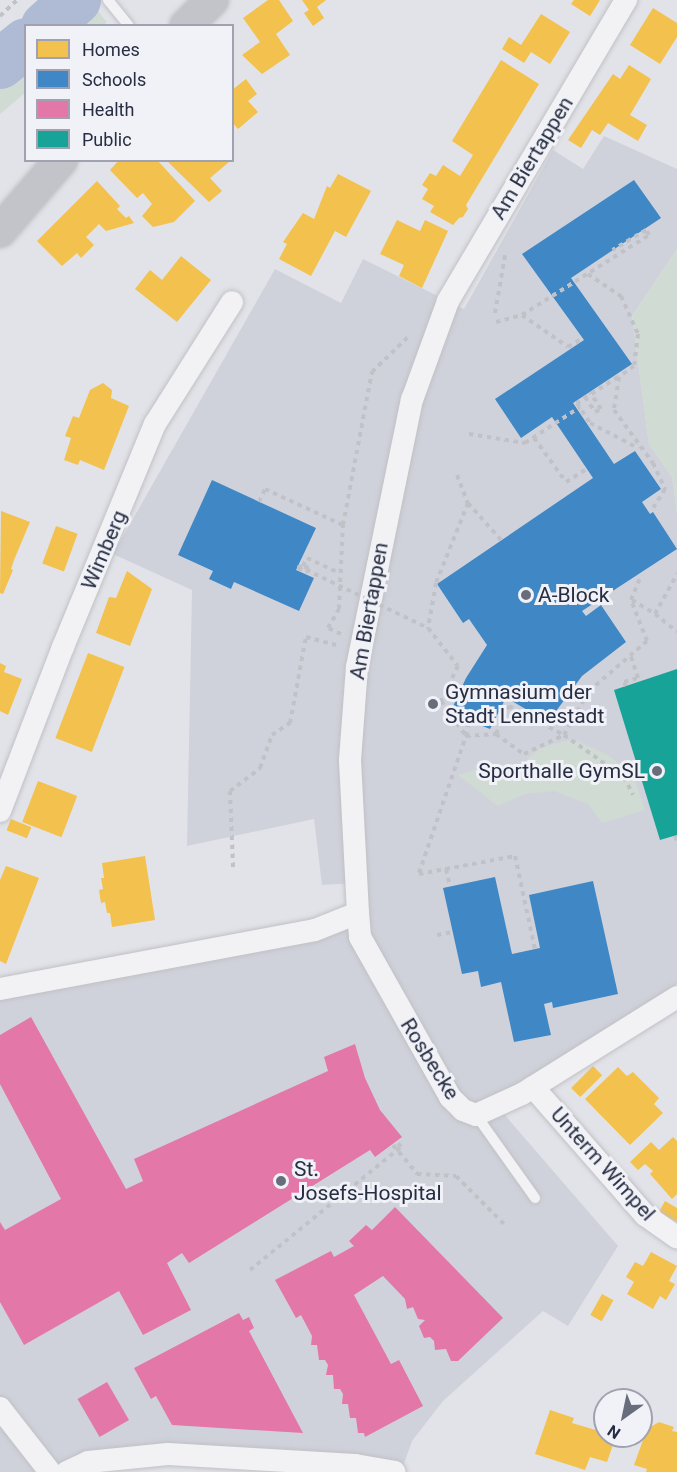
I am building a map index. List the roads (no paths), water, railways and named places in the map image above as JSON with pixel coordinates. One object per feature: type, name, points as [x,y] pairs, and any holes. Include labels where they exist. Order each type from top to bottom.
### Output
[{"type":"main road","points":[[188,24],[212,0]]},
{"type":"main road","points":[[0,231],[59,162]]},
{"type":"street","name":"Am Biertappen","points":[[358,913],[350,760],[357,667],[362,652],[382,536],[412,400],[454,291],[626,0]]},
{"type":"street","name":"Wimberg","points":[[0,811],[63,647],[155,424],[232,302]]},
{"type":"street","points":[[0,989],[315,930],[358,913]]},
{"type":"street","name":"Rosbecke","points":[[358,913],[360,937],[450,1097],[463,1110],[476,1115],[533,1087],[677,997]]},
{"type":"street","name":"Unterm Wimpel","points":[[533,1087],[645,1215],[677,1237]]},
{"type":"street","points":[[0,1408],[50,1472]]},
{"type":"street","points":[[67,1472],[88,1462],[168,1454],[356,1465],[394,1472]]},
{"type":"lane","points":[[108,0],[126,23]]},
{"type":"lane","points":[[476,1115],[535,1198]]},
{"type":"waterway","points":[[48,24],[76,0]]},
{"type":"waterway","points":[[0,64],[24,45]]},
{"type":"place","name":"A-Block","points":[[526,595]]},
{"type":"place","name":"Gymnasium der Stadt Lennestadt","points":[[433,704]]},
{"type":"place","name":"Sporthalle GymSL","points":[[657,771]]},
{"type":"place","name":"St. Josefs-Hospital","points":[[281,1181]]}]
